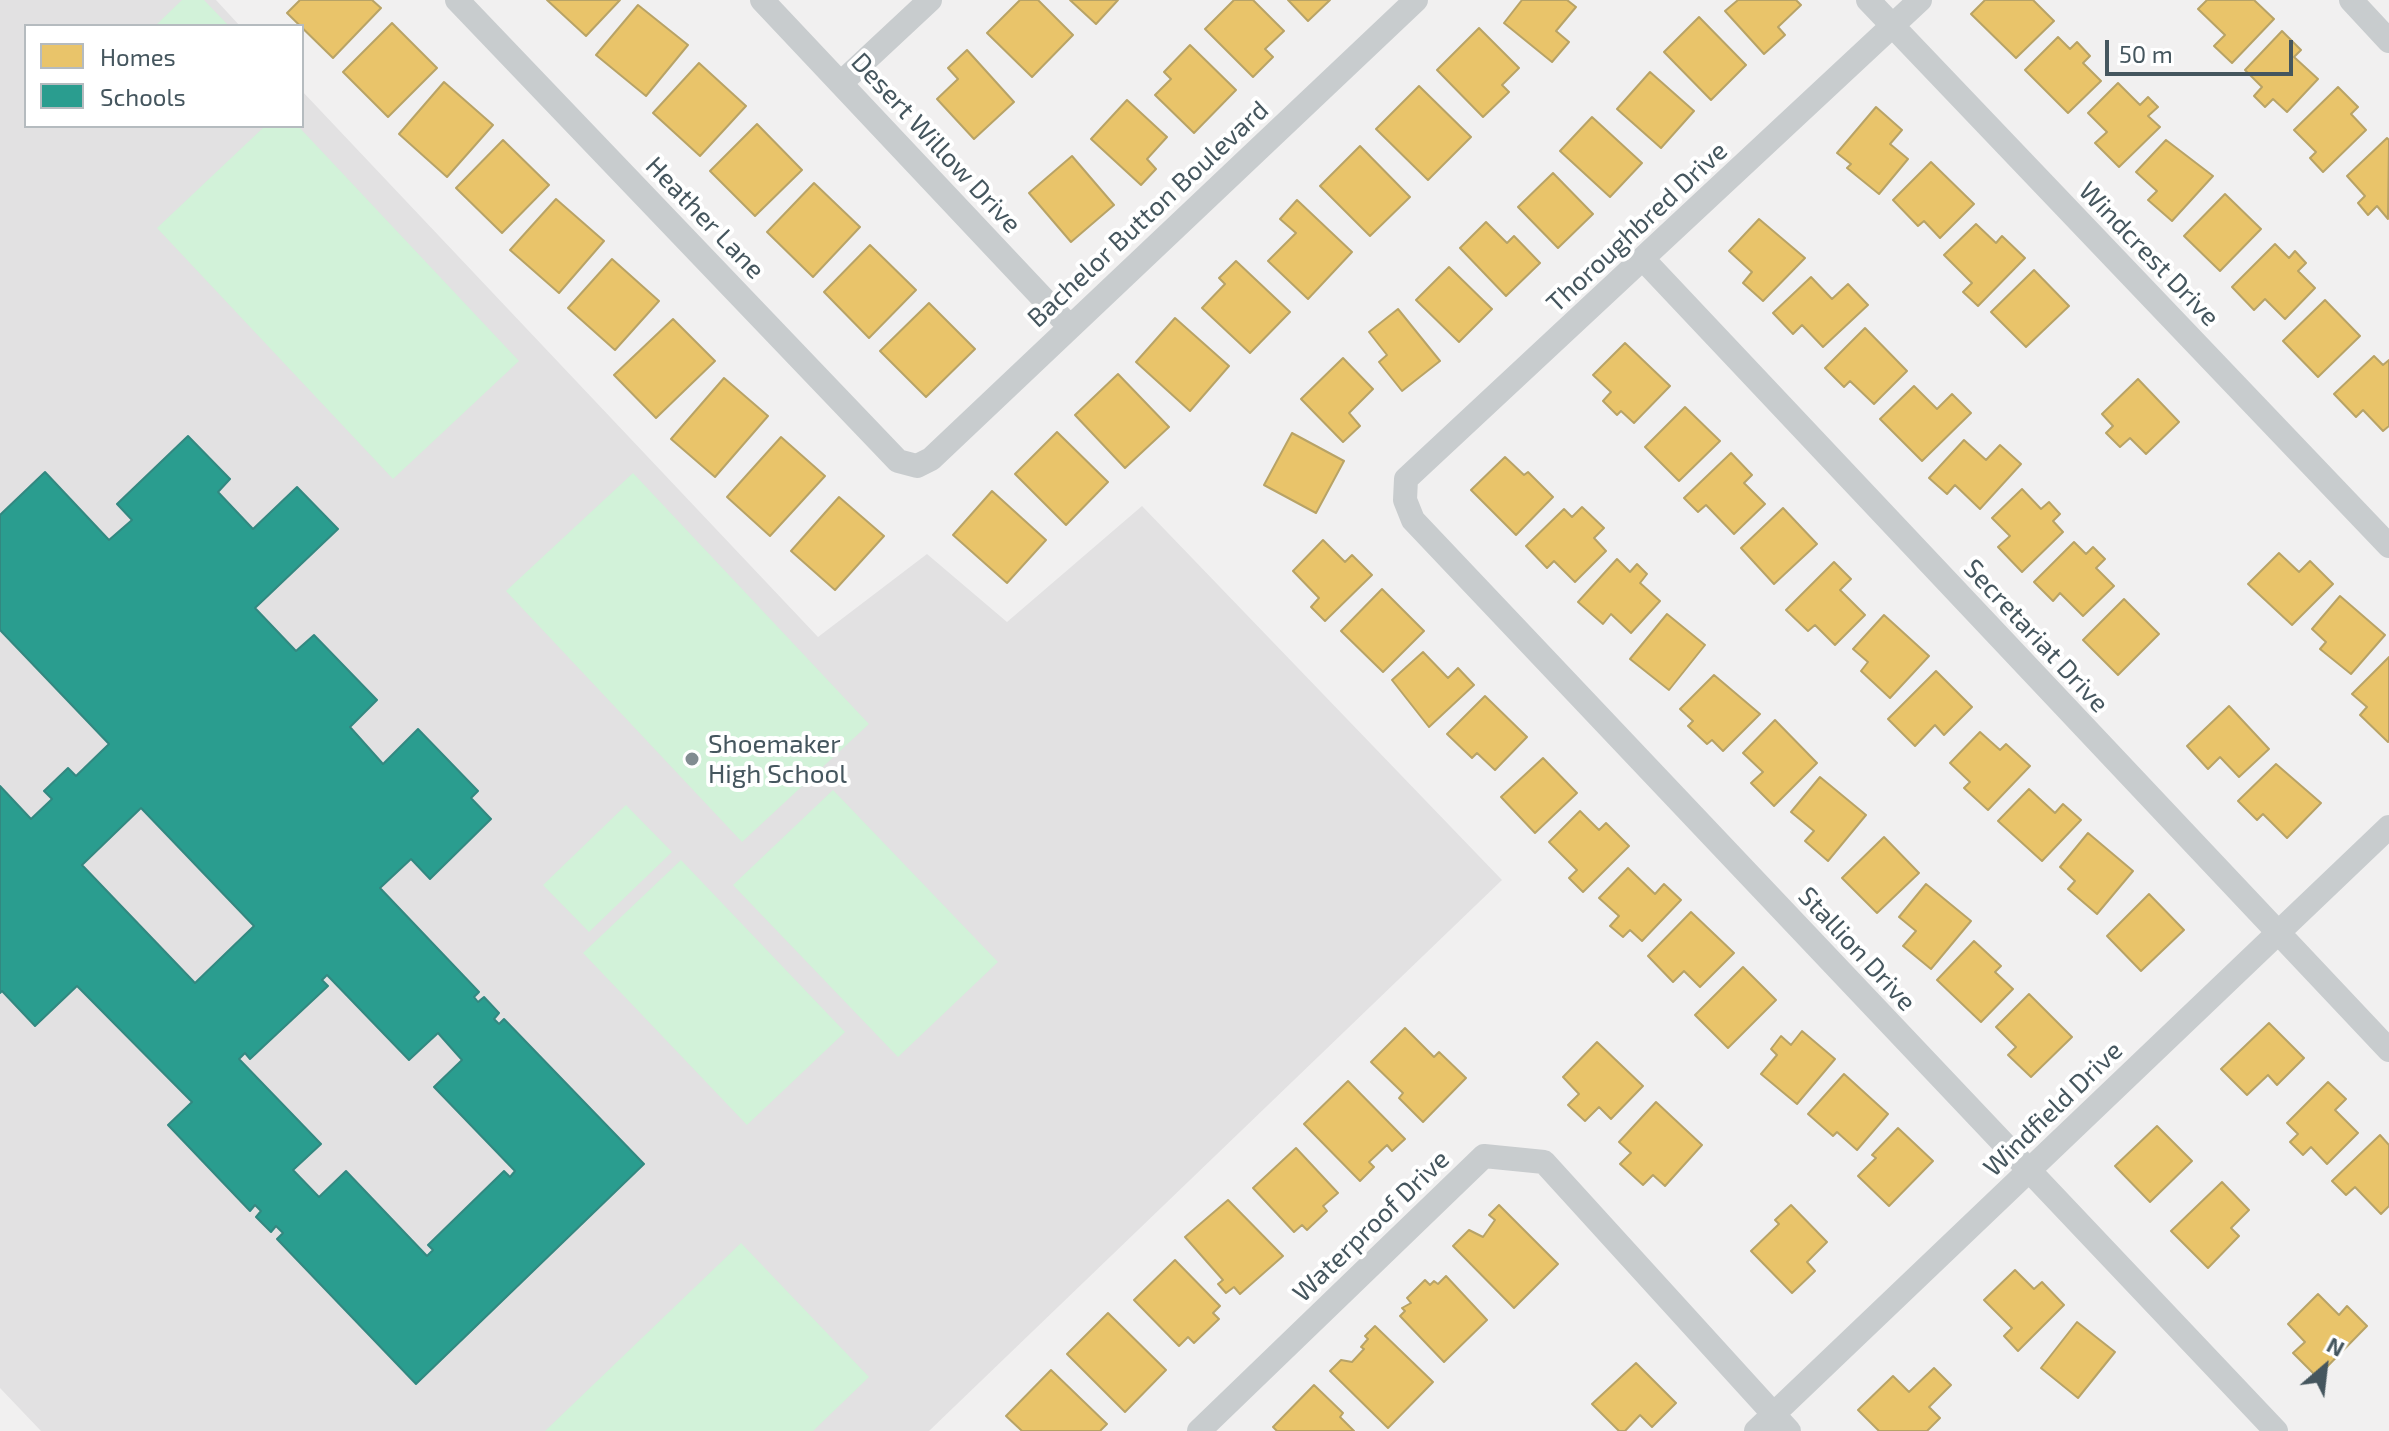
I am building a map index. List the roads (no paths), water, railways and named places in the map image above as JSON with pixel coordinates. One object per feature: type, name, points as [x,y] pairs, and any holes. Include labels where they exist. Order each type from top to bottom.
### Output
[{"type":"street","name":"Heather Lane","points":[[457,0],[898,461],[917,466]]},
{"type":"street","name":"Desert Willow Drive","points":[[762,0],[1069,326]]},
{"type":"street","points":[[841,83],[930,0]]},
{"type":"street","name":"Bachelor Button Boulevard","points":[[917,466],[931,459],[1416,0]]},
{"type":"street","name":"Windcrest Drive","points":[[1868,0],[2389,546]]},
{"type":"street","name":"Thoroughbred Drive","points":[[1405,500],[1406,479],[1920,0]]},
{"type":"street","points":[[2351,0],[2385,28]]},
{"type":"street","name":"Secretariat Drive","points":[[1643,259],[2389,1050]]},
{"type":"street","name":"Stallion Drive","points":[[1405,500],[1413,520],[2276,1431]]},
{"type":"street","name":"Windfield Drive","points":[[1773,1426],[2028,1172],[2389,827]]},
{"type":"street","name":"Waterproof Drive","points":[[1199,1431],[1484,1156],[1544,1162],[1773,1426]]},
{"type":"place","name":"Shoemaker High School","points":[[692,759]]}]
